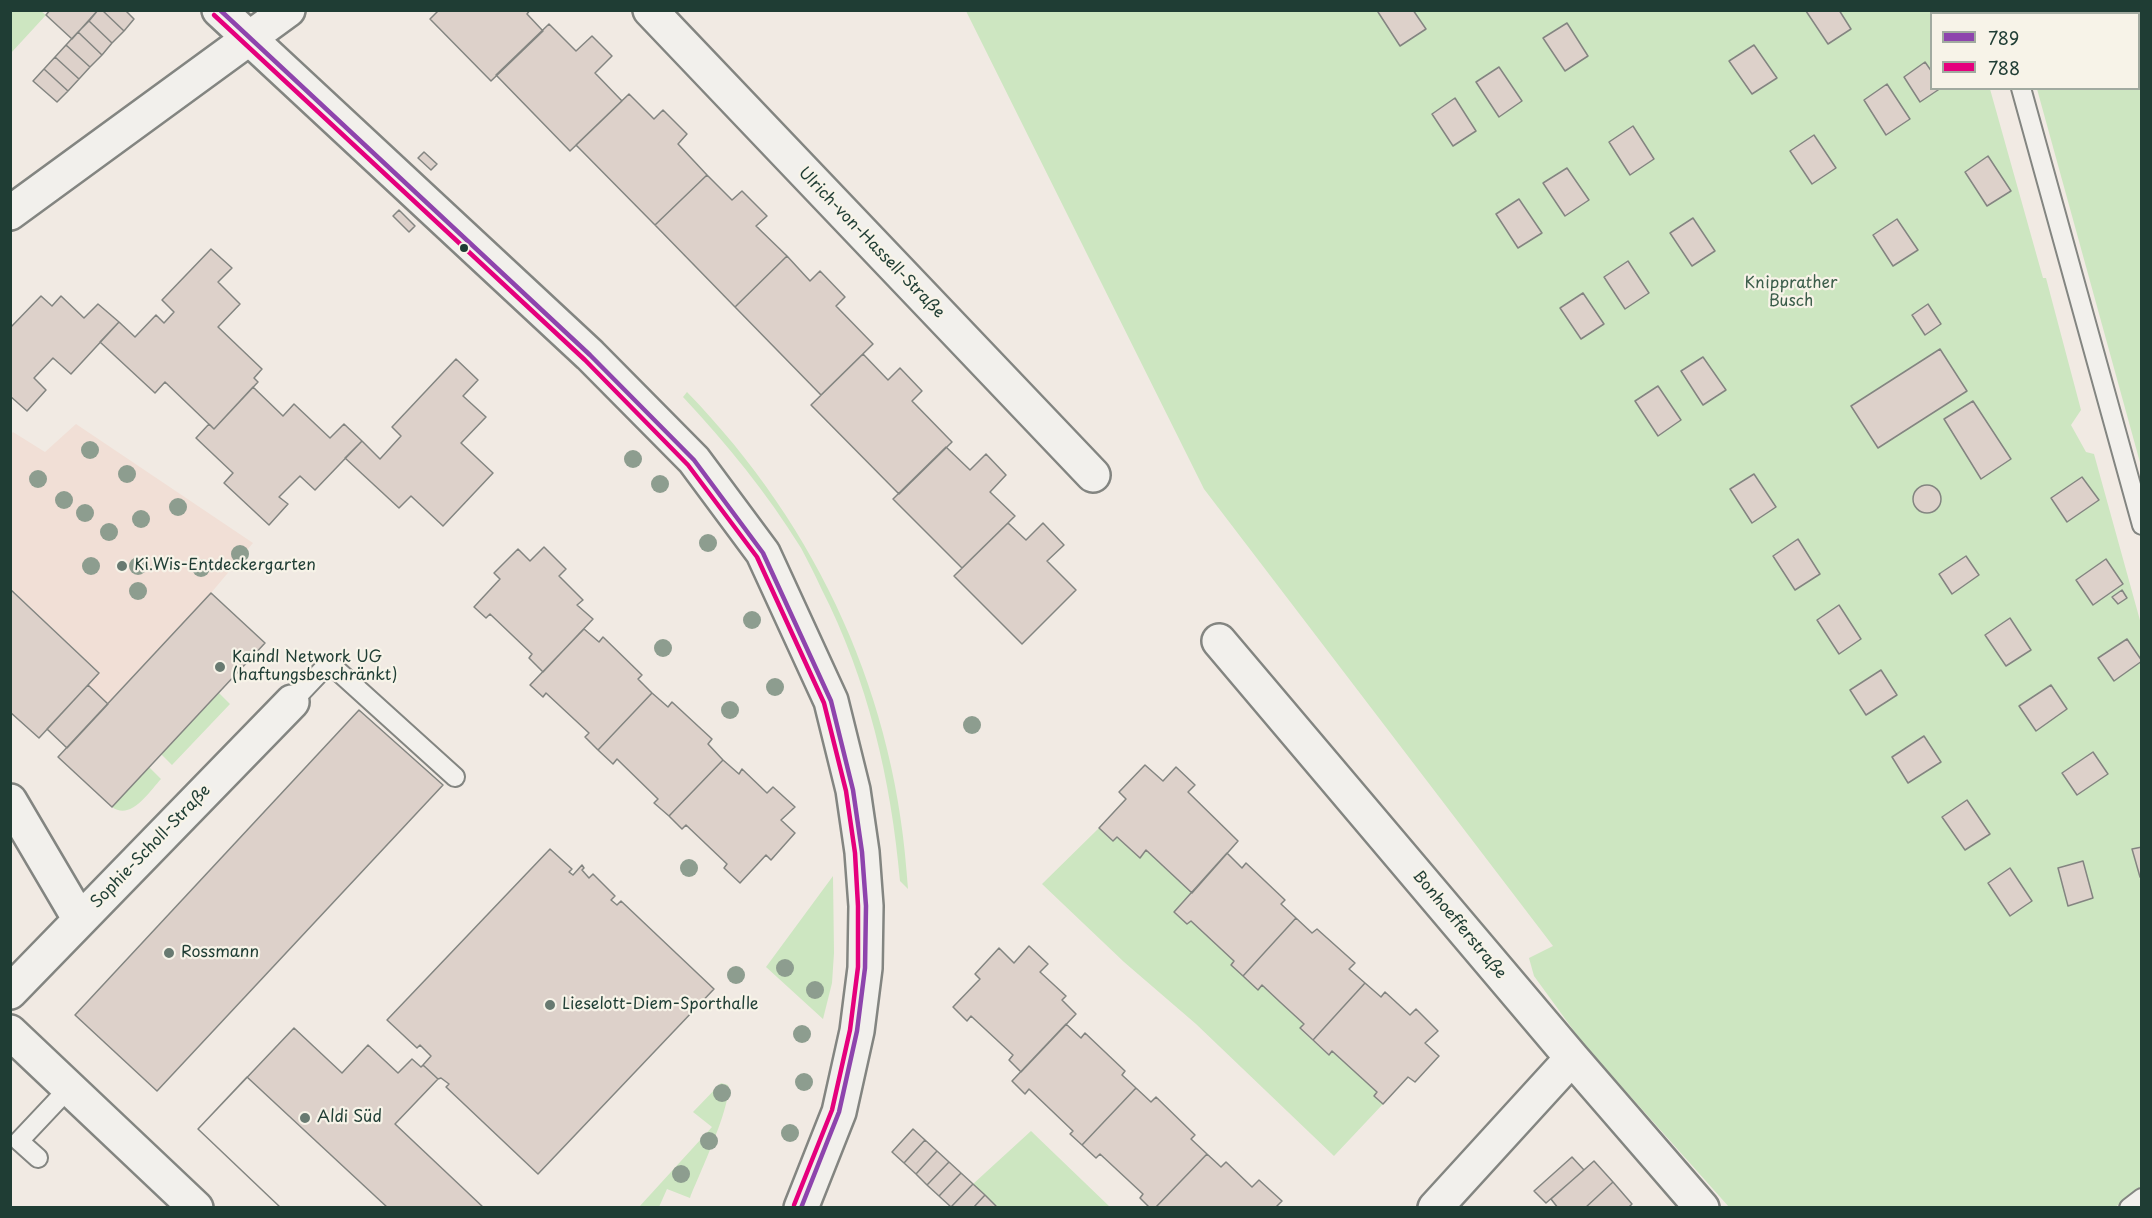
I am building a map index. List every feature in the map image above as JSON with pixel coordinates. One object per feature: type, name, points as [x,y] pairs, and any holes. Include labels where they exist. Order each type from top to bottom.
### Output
[{"type":"street","points":[[219,10],[644,408],[694,460],[763,553],[831,701],[853,790],[862,852],[866,906],[865,968],[857,1031],[839,1112],[801,1208]]},
{"type":"street","points":[[10,213],[288,10]]},
{"type":"street","name":"Ulrich-von-Hassell-Straße","points":[[650,10],[1093,475]]},
{"type":"street","name":"Bonhoefferstraße","points":[[1219,641],[1702,1208]]},
{"type":"street","name":"Sophie-Scholl-Straße","points":[[10,992],[292,702]]},
{"type":"street","points":[[10,801],[80,920]]},
{"type":"street","points":[[10,1032],[196,1208]]},
{"type":"street","points":[[1435,1208],[1572,1058]]},
{"type":"lane","points":[[2022,90],[2142,525]]},
{"type":"lane","points":[[292,702],[329,663],[455,777]]},
{"type":"lane","points":[[38,1158],[19,1141],[69,1089]]},
{"type":"lane","points":[[2129,1208],[2142,1198]]},
{"type":"shaded area","name":"Ki.Wis-Entdeckergarten","points":[[76,424],[253,543],[211,593],[108,704],[88,685],[99,672],[11,589],[10,435],[13,432],[45,452]]},
{"type":"green space","points":[[11,10],[41,11],[46,15],[11,53]]},
{"type":"green space","name":"Knipprather Busch","points":[[966,11],[1967,11],[1930,12],[1930,90],[1990,90],[2043,278],[2046,278],[2081,410],[2071,425],[2086,452],[2094,454],[2141,624],[2141,1187],[2114,1208],[1729,1207],[1582,1042],[1534,976],[1529,958],[1553,946],[1204,489]]},
{"type":"green space","points":[[2141,11],[2141,466],[2037,90],[2140,90],[2140,12],[2016,12]]},
{"type":"green space","points":[[687,392],[734,445],[776,500],[812,559],[843,620],[868,684],[887,750],[901,818],[908,889],[900,881],[890,805],[875,731],[852,658],[838,623],[801,548],[788,528],[746,469],[683,397]]},
{"type":"green space","points":[[219,693],[230,704],[172,765],[161,754]]},
{"type":"green space","points":[[149,767],[161,779],[145,797],[133,808],[119,810],[112,807]]},
{"type":"green space","points":[[1099,828],[1112,841],[1117,837],[1140,857],[1146,850],[1192,893],[1174,912],[1187,924],[1191,921],[1304,1024],[1300,1029],[1328,1055],[1332,1051],[1377,1092],[1374,1096],[1383,1104],[1334,1156],[1196,1024],[1124,962],[1042,884]]},
{"type":"green space","points":[[833,876],[832,983],[823,1019],[766,967]]},
{"type":"green space","points":[[721,1083],[728,1085],[725,1108],[690,1198],[667,1189],[659,1207],[639,1207],[712,1127],[693,1112]]},
{"type":"green space","points":[[1031,1131],[1110,1207],[998,1207],[973,1184]]},
{"type":"building","points":[[50,10],[98,10],[72,39],[46,15]]},
{"type":"building","points":[[98,10],[102,10],[124,31],[112,43],[89,21]]},
{"type":"building","points":[[102,10],[125,10],[134,19],[124,31]]},
{"type":"building","points":[[439,10],[530,10],[527,14],[543,31],[491,81],[430,19]]},
{"type":"building","points":[[1380,10],[1413,10],[1426,29],[1400,46],[1378,12]]},
{"type":"building","points":[[1839,10],[1851,29],[1828,44],[1806,11]]},
{"type":"building","points":[[89,21],[112,43],[102,55],[78,32]]},
{"type":"building","points":[[1567,23],[1588,56],[1565,71],[1543,38]]},
{"type":"building","points":[[549,24],[576,51],[592,36],[612,56],[595,73],[622,101],[570,151],[496,75]]},
{"type":"building","points":[[78,32],[102,55],[90,67],[66,45]]},
{"type":"building","points":[[66,45],[90,67],[79,79],[55,57]]},
{"type":"building","points":[[1754,45],[1777,78],[1752,94],[1729,61]]},
{"type":"building","points":[[55,57],[79,79],[68,91],[44,69]]},
{"type":"building","points":[[1925,62],[1930,69],[1930,90],[1938,90],[1920,102],[1904,77]]},
{"type":"building","points":[[1499,67],[1522,101],[1499,117],[1476,82]]},
{"type":"building","points":[[44,69],[68,91],[57,102],[33,81]]},
{"type":"building","points":[[1887,84],[1910,119],[1886,135],[1864,100]]},
{"type":"building","points":[[629,94],[654,119],[663,110],[687,134],[678,144],[707,175],[655,225],[576,145]]},
{"type":"building","points":[[1455,98],[1476,131],[1453,146],[1432,114]]},
{"type":"building","points":[[1633,126],[1654,159],[1630,175],[1609,142]]},
{"type":"building","points":[[1814,135],[1836,168],[1812,184],[1790,151]]},
{"type":"building","points":[[424,152],[437,164],[431,170],[418,158]]},
{"type":"building","points":[[1988,156],[2011,191],[1987,206],[1965,172]]},
{"type":"building","points":[[1567,168],[1589,200],[1565,216],[1543,183]]},
{"type":"building","points":[[707,175],[732,200],[742,191],[767,216],[756,226],[787,256],[735,307],[655,225]]},
{"type":"building","points":[[1519,199],[1542,233],[1518,248],[1496,214]]},
{"type":"building","points":[[399,210],[415,226],[409,232],[393,216]]},
{"type":"building","points":[[1693,218],[1715,251],[1692,266],[1670,233]]},
{"type":"building","points":[[1897,219],[1918,250],[1893,266],[1873,235]]},
{"type":"building","points":[[211,249],[232,268],[218,282],[240,304],[218,327],[262,369],[254,378],[258,382],[214,429],[165,382],[155,393],[100,342],[119,322],[135,337],[156,315],[164,323],[174,312],[162,300]]},
{"type":"building","points":[[787,256],[810,281],[820,271],[845,297],[836,306],[873,344],[821,395],[735,307]]},
{"type":"building","points":[[1628,261],[1649,293],[1625,309],[1604,277]]},
{"type":"building","points":[[1583,293],[1604,324],[1581,339],[1560,308]]},
{"type":"building","points":[[41,296],[52,306],[61,296],[84,318],[98,304],[119,322],[71,374],[53,358],[34,378],[46,390],[27,411],[10,396],[10,328]]},
{"type":"building","points":[[1928,304],[1941,324],[1925,335],[1912,315]]},
{"type":"building","points":[[1940,349],[1967,391],[1878,448],[1851,406]]},
{"type":"building","points":[[863,354],[888,380],[900,368],[922,391],[912,401],[952,442],[899,494],[811,405]]},
{"type":"building","points":[[1703,357],[1726,390],[1703,405],[1681,371]]},
{"type":"building","points":[[456,359],[478,380],[463,396],[486,417],[461,443],[493,473],[443,526],[411,496],[399,508],[345,458],[362,441],[380,459],[401,436],[392,427]]},
{"type":"building","points":[[1658,386],[1681,420],[1658,436],[1635,401]]},
{"type":"building","points":[[253,387],[283,416],[294,404],[330,438],[344,424],[362,441],[315,490],[300,476],[279,497],[288,504],[269,525],[224,483],[233,473],[196,438],[209,424],[214,429]]},
{"type":"building","points":[[1973,401],[2011,459],[1981,479],[1944,419]]},
{"type":"building","points":[[946,447],[970,470],[986,454],[1006,475],[990,492],[1015,516],[962,568],[893,499]]},
{"type":"building","points":[[1754,474],[1776,507],[1752,523],[1730,489]]},
{"type":"building","points":[[2082,477],[2099,500],[2067,522],[2051,498]]},
{"type":"building","points":[[1927,485],[1937,489],[1941,499],[1937,509],[1927,513],[1917,509],[1913,499],[1917,489]]},
{"type":"building","points":[[1008,523],[1026,540],[1043,523],[1064,545],[1047,561],[1076,590],[1022,644],[954,576]]},
{"type":"building","points":[[1798,539],[1820,574],[1795,590],[1773,556]]},
{"type":"building","points":[[544,547],[566,569],[559,576],[583,600],[577,605],[593,619],[543,672],[529,658],[532,654],[490,614],[486,618],[474,607],[500,579],[494,573],[518,549],[530,561]]},
{"type":"building","points":[[1966,556],[1979,575],[1952,594],[1939,574]]},
{"type":"building","points":[[2106,559],[2123,584],[2093,605],[2076,580]]},
{"type":"building","points":[[10,589],[99,673],[39,738],[10,712]]},
{"type":"building","points":[[2122,590],[2127,598],[2118,604],[2112,597]]},
{"type":"building","points":[[211,593],[265,643],[112,807],[58,757]]},
{"type":"building","points":[[1839,605],[1861,639],[1839,654],[1817,620]]},
{"type":"building","points":[[2010,618],[2031,650],[2006,666],[1985,635]]},
{"type":"building","points":[[584,629],[599,642],[603,637],[642,675],[638,679],[652,693],[598,750],[585,737],[589,733],[546,693],[543,697],[530,685]]},
{"type":"building","points":[[2127,639],[2142,661],[2114,681],[2098,658]]},
{"type":"building","points":[[1881,670],[1897,695],[1866,715],[1850,690]]},
{"type":"building","points":[[88,685],[108,704],[67,748],[47,729]]},
{"type":"building","points":[[2051,685],[2067,709],[2036,731],[2019,706]]},
{"type":"building","points":[[652,693],[668,707],[672,702],[712,739],[708,744],[723,760],[669,816],[654,803],[658,799],[617,759],[613,764],[598,750]]},
{"type":"building","points":[[359,710],[443,785],[157,1091],[75,1015]]},
{"type":"building","points":[[1924,736],[1941,762],[1908,783],[1892,757]]},
{"type":"building","points":[[2093,752],[2108,774],[2077,795],[2062,773]]},
{"type":"building","points":[[723,760],[739,774],[742,769],[767,793],[773,787],[795,807],[781,820],[795,833],[771,860],[766,855],[740,883],[724,868],[727,864],[686,825],[682,829],[669,816]]},
{"type":"building","points":[[1145,765],[1163,781],[1176,767],[1195,785],[1188,792],[1238,841],[1192,893],[1146,850],[1140,858],[1117,837],[1113,841],[1099,828],[1126,799],[1119,792]]},
{"type":"building","points":[[1967,800],[1990,834],[1965,850],[1942,817]]},
{"type":"building","points":[[2142,847],[2142,877],[2140,877],[2132,849]]},
{"type":"building","name":"Lieselott-Diem-Sporthalle","points":[[550,849],[572,869],[569,872],[573,875],[582,865],[584,868],[582,870],[589,878],[593,874],[615,896],[611,900],[617,905],[621,901],[714,989],[538,1174],[446,1087],[449,1084],[441,1078],[438,1079],[423,1065],[431,1056],[420,1045],[417,1048],[387,1020]]},
{"type":"building","points":[[1227,853],[1242,868],[1246,863],[1285,900],[1281,904],[1296,918],[1243,976],[1231,965],[1234,961],[1191,921],[1187,924],[1174,912]]},
{"type":"building","points":[[2083,861],[2093,898],[2068,906],[2058,868]]},
{"type":"building","points":[[2010,868],[2032,901],[2010,916],[1988,883]]},
{"type":"building","points":[[1296,918],[1312,933],[1317,929],[1355,963],[1349,969],[1365,983],[1313,1040],[1300,1028],[1304,1024],[1262,985],[1258,990],[1243,976]]},
{"type":"building","points":[[1029,946],[1048,964],[1040,972],[1066,996],[1062,1000],[1076,1014],[1021,1072],[1009,1060],[1013,1055],[971,1016],[967,1021],[953,1007],[980,979],[975,974],[999,948],[1014,963]]},
{"type":"building","points":[[1365,983],[1381,997],[1385,992],[1410,1015],[1416,1009],[1438,1031],[1425,1043],[1439,1056],[1415,1082],[1408,1077],[1383,1104],[1374,1096],[1377,1092],[1332,1051],[1329,1055],[1313,1040]]},
{"type":"building","points":[[1066,1024],[1081,1038],[1085,1033],[1125,1071],[1122,1075],[1136,1088],[1082,1145],[1070,1134],[1073,1131],[1029,1089],[1025,1094],[1012,1081]]},
{"type":"building","name":"Aldi Süd","points":[[294,1028],[342,1073],[368,1045],[398,1073],[412,1059],[421,1067],[423,1065],[438,1079],[395,1124],[484,1208],[281,1208],[198,1129]]},
{"type":"building","points":[[247,1077],[388,1208],[281,1208],[198,1129]]},
{"type":"building","points":[[1136,1088],[1151,1102],[1156,1097],[1195,1135],[1191,1139],[1207,1154],[1155,1208],[1150,1208],[1140,1198],[1143,1194],[1100,1154],[1096,1158],[1082,1145]]},
{"type":"building","points":[[913,1129],[925,1140],[904,1163],[892,1152]]},
{"type":"building","points":[[925,1140],[937,1151],[916,1174],[904,1163]]},
{"type":"building","points":[[937,1151],[949,1162],[927,1185],[916,1174]]},
{"type":"building","points":[[1207,1154],[1221,1167],[1226,1162],[1252,1187],[1259,1180],[1282,1201],[1275,1208],[1155,1208]]},
{"type":"building","points":[[1572,1157],[1584,1170],[1546,1203],[1534,1191]]},
{"type":"building","points":[[1594,1161],[1613,1182],[1585,1208],[1558,1208],[1551,1199]]},
{"type":"building","points":[[949,1162],[961,1173],[939,1196],[927,1185]]},
{"type":"building","points":[[961,1173],[973,1184],[951,1207],[939,1196]]},
{"type":"building","points":[[1613,1182],[1632,1204],[1628,1208],[1585,1208]]},
{"type":"building","points":[[973,1184],[985,1195],[973,1208],[951,1207]]},
{"type":"building","points":[[985,1195],[996,1206],[995,1208],[973,1208]]},
{"type":"transit line","name":"789","points":[[220,10],[590,355],[694,460],[763,553],[831,701],[853,790],[862,852],[866,906],[865,968],[857,1031],[839,1112],[801,1208]]},
{"type":"transit line","name":"788","points":[[214,15],[585,360],[688,465],[757,557],[824,703],[846,791],[855,853],[858,967],[850,1030],[832,1110],[794,1205]]},
{"type":"place","name":"Ki.Wis-Entdeckergarten","points":[[122,566]]},
{"type":"place","name":"Kaindl Network UG (haftungsbeschränkt)","points":[[220,667]]},
{"type":"place","name":"Rossmann","points":[[169,953]]},
{"type":"place","name":"Lieselott-Diem-Sporthalle","points":[[550,1005]]},
{"type":"place","name":"Aldi Süd","points":[[305,1118]]}]
